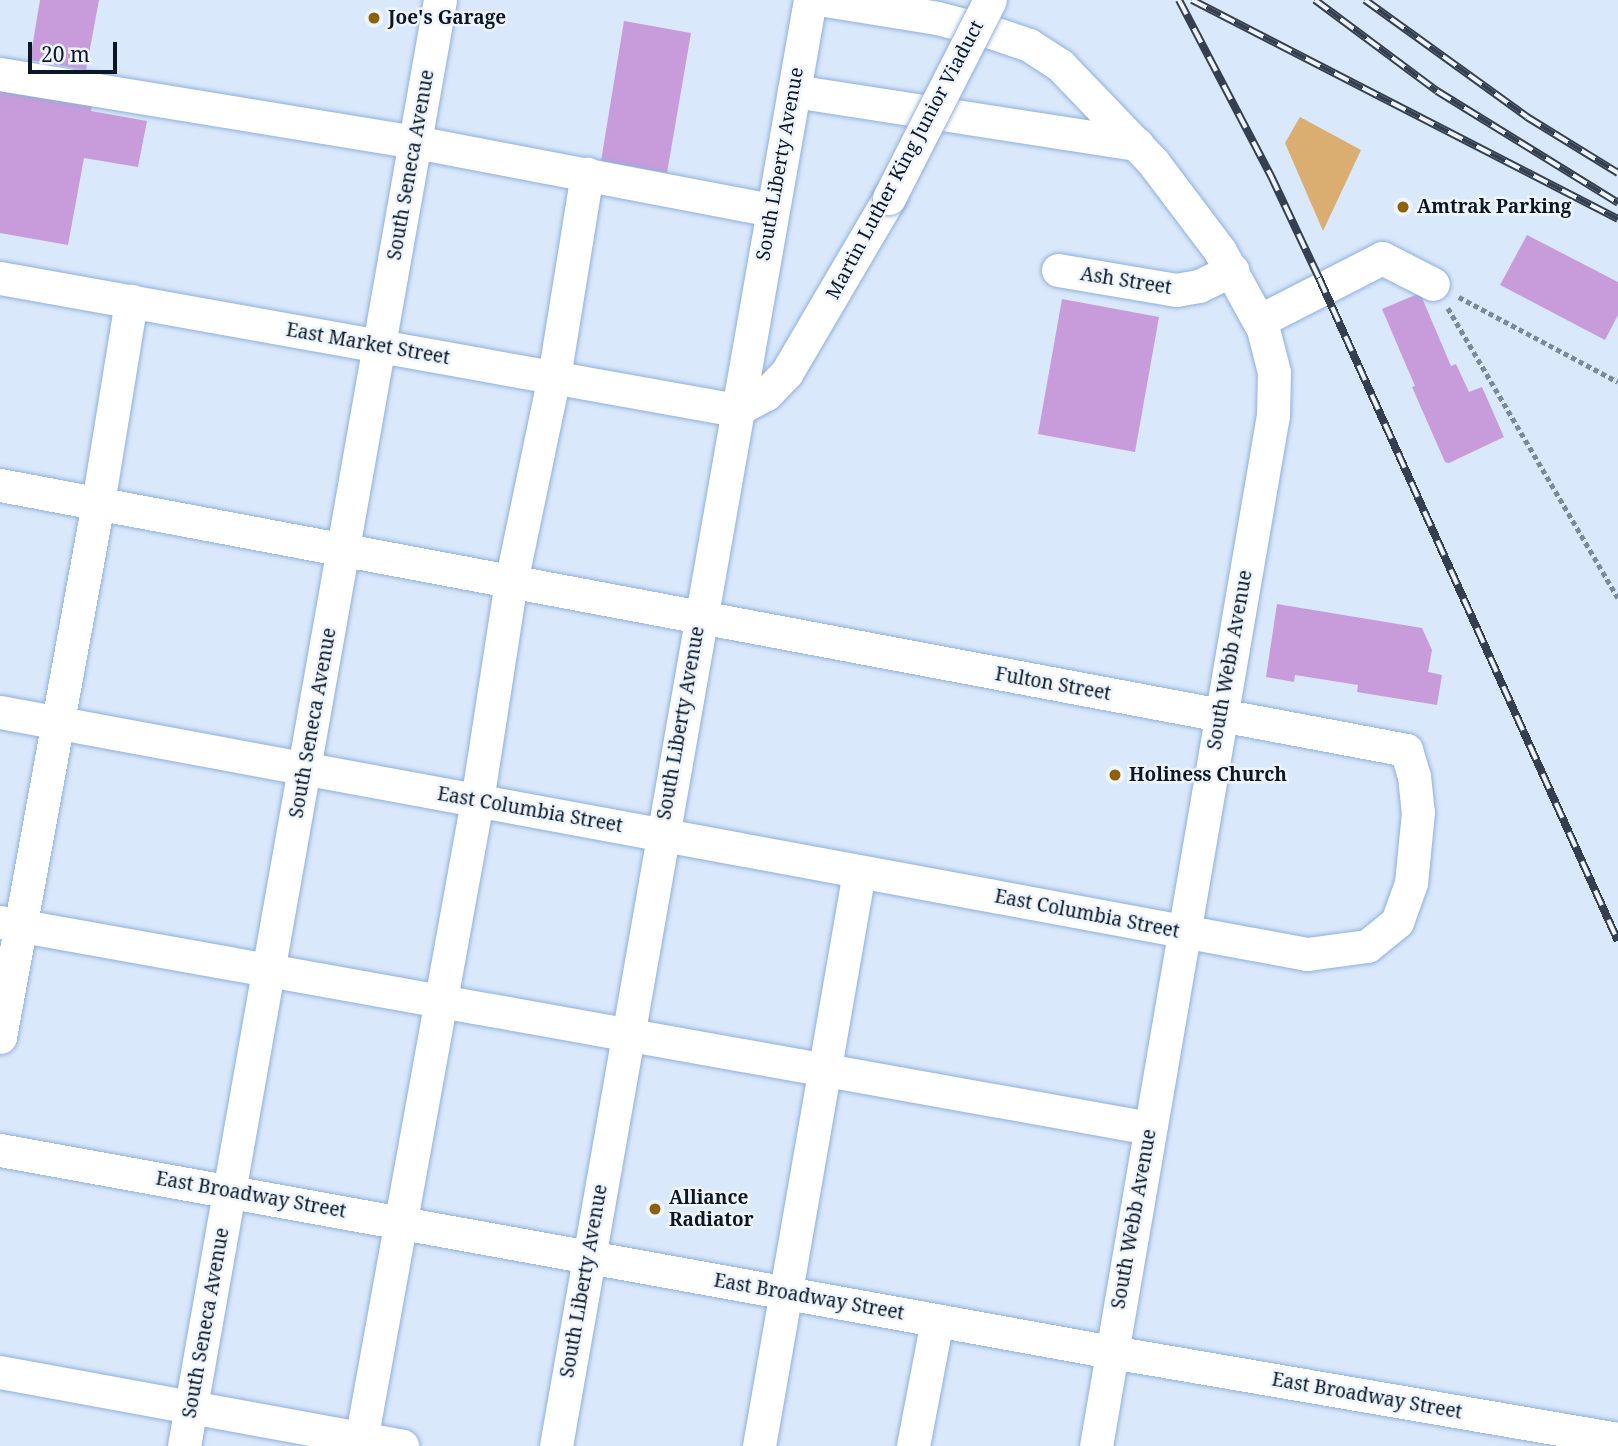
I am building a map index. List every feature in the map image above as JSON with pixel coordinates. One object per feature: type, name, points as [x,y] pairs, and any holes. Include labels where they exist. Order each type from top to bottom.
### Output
[{"type":"street","name":"South Seneca Avenue","points":[[184,1446],[440,0]]},
{"type":"street","name":"South Liberty Avenue","points":[[556,1446],[661,835],[810,0]]},
{"type":"street","name":"South Webb Avenue","points":[[825,0],[937,18],[991,32],[1029,45],[1061,66],[1137,144],[1195,214],[1232,270],[1259,321],[1274,372],[1273,415],[1096,1446]]},
{"type":"street","name":"Martin Luther King Junior Viaduct","points":[[736,410],[766,394],[788,372],[889,198],[990,0]]},
{"type":"street","points":[[0,74],[415,142],[772,210]]},
{"type":"street","points":[[794,91],[1137,144]]},
{"type":"street","points":[[361,1442],[477,801],[512,582],[554,377],[587,174]]},
{"type":"street","points":[[1259,321],[1382,258],[1433,284]]},
{"type":"street","name":"Ash Street","points":[[1058,270],[1176,290],[1199,286],[1232,270]]},
{"type":"street","name":"East Market Street","points":[[0,278],[736,410]]},
{"type":"street","points":[[0,1037],[10,924],[56,722],[98,503],[131,301]]},
{"type":"street","name":"Fulton Street","points":[[0,485],[344,547],[700,619],[1406,750]]},
{"type":"street","name":"East Columbia Street","points":[[0,712],[1307,954],[1367,946],[1397,922],[1410,883],[1418,812],[1414,776],[1406,750]]},
{"type":"street","points":[[759,1446],[859,872]]},
{"type":"street","points":[[10,924],[1150,1128]]},
{"type":"street","name":"East Broadway Street","points":[[0,1150],[1112,1352],[1618,1439]]},
{"type":"street","points":[[913,1446],[937,1320]]},
{"type":"street","points":[[0,1372],[361,1442],[402,1446]]},
{"type":"path","points":[[1433,284],[1618,382]]},
{"type":"path","points":[[1433,284],[1618,598]]},
{"type":"shaded area","points":[[1300,117],[1361,150],[1323,231],[1285,143]]},
{"type":"building","points":[[40,0],[99,0],[86,70],[30,60]]},
{"type":"building","points":[[624,21],[691,33],[667,173],[601,161]]},
{"type":"building","points":[[0,88],[92,104],[91,111],[147,121],[138,167],[84,158],[68,245],[0,233]]},
{"type":"building","points":[[1527,235],[1618,282],[1618,315],[1605,340],[1500,285]]},
{"type":"building","points":[[1420,293],[1451,366],[1456,364],[1469,392],[1482,387],[1504,437],[1449,463],[1445,462],[1412,387],[1415,386],[1382,309]]},
{"type":"building","points":[[1062,299],[1159,317],[1135,452],[1038,434]]},
{"type":"building","points":[[1277,604],[1422,628],[1432,650],[1428,672],[1442,675],[1437,705],[1357,692],[1358,685],[1295,675],[1294,682],[1266,677]]},
{"type":"railway","points":[[1179,0],[1271,176],[1319,278],[1618,941]]},
{"type":"railway","points":[[1192,0],[1618,219]]},
{"type":"railway","points":[[1315,0],[1437,91],[1618,203]]},
{"type":"railway","points":[[1365,0],[1527,117],[1618,173]]},
{"type":"place","name":"Joe's Garage","points":[[374,18]]},
{"type":"place","name":"Amtrak Parking","points":[[1403,207]]},
{"type":"place","name":"Holiness Church","points":[[1115,775]]},
{"type":"place","name":"Alliance Radiator","points":[[655,1209]]}]
